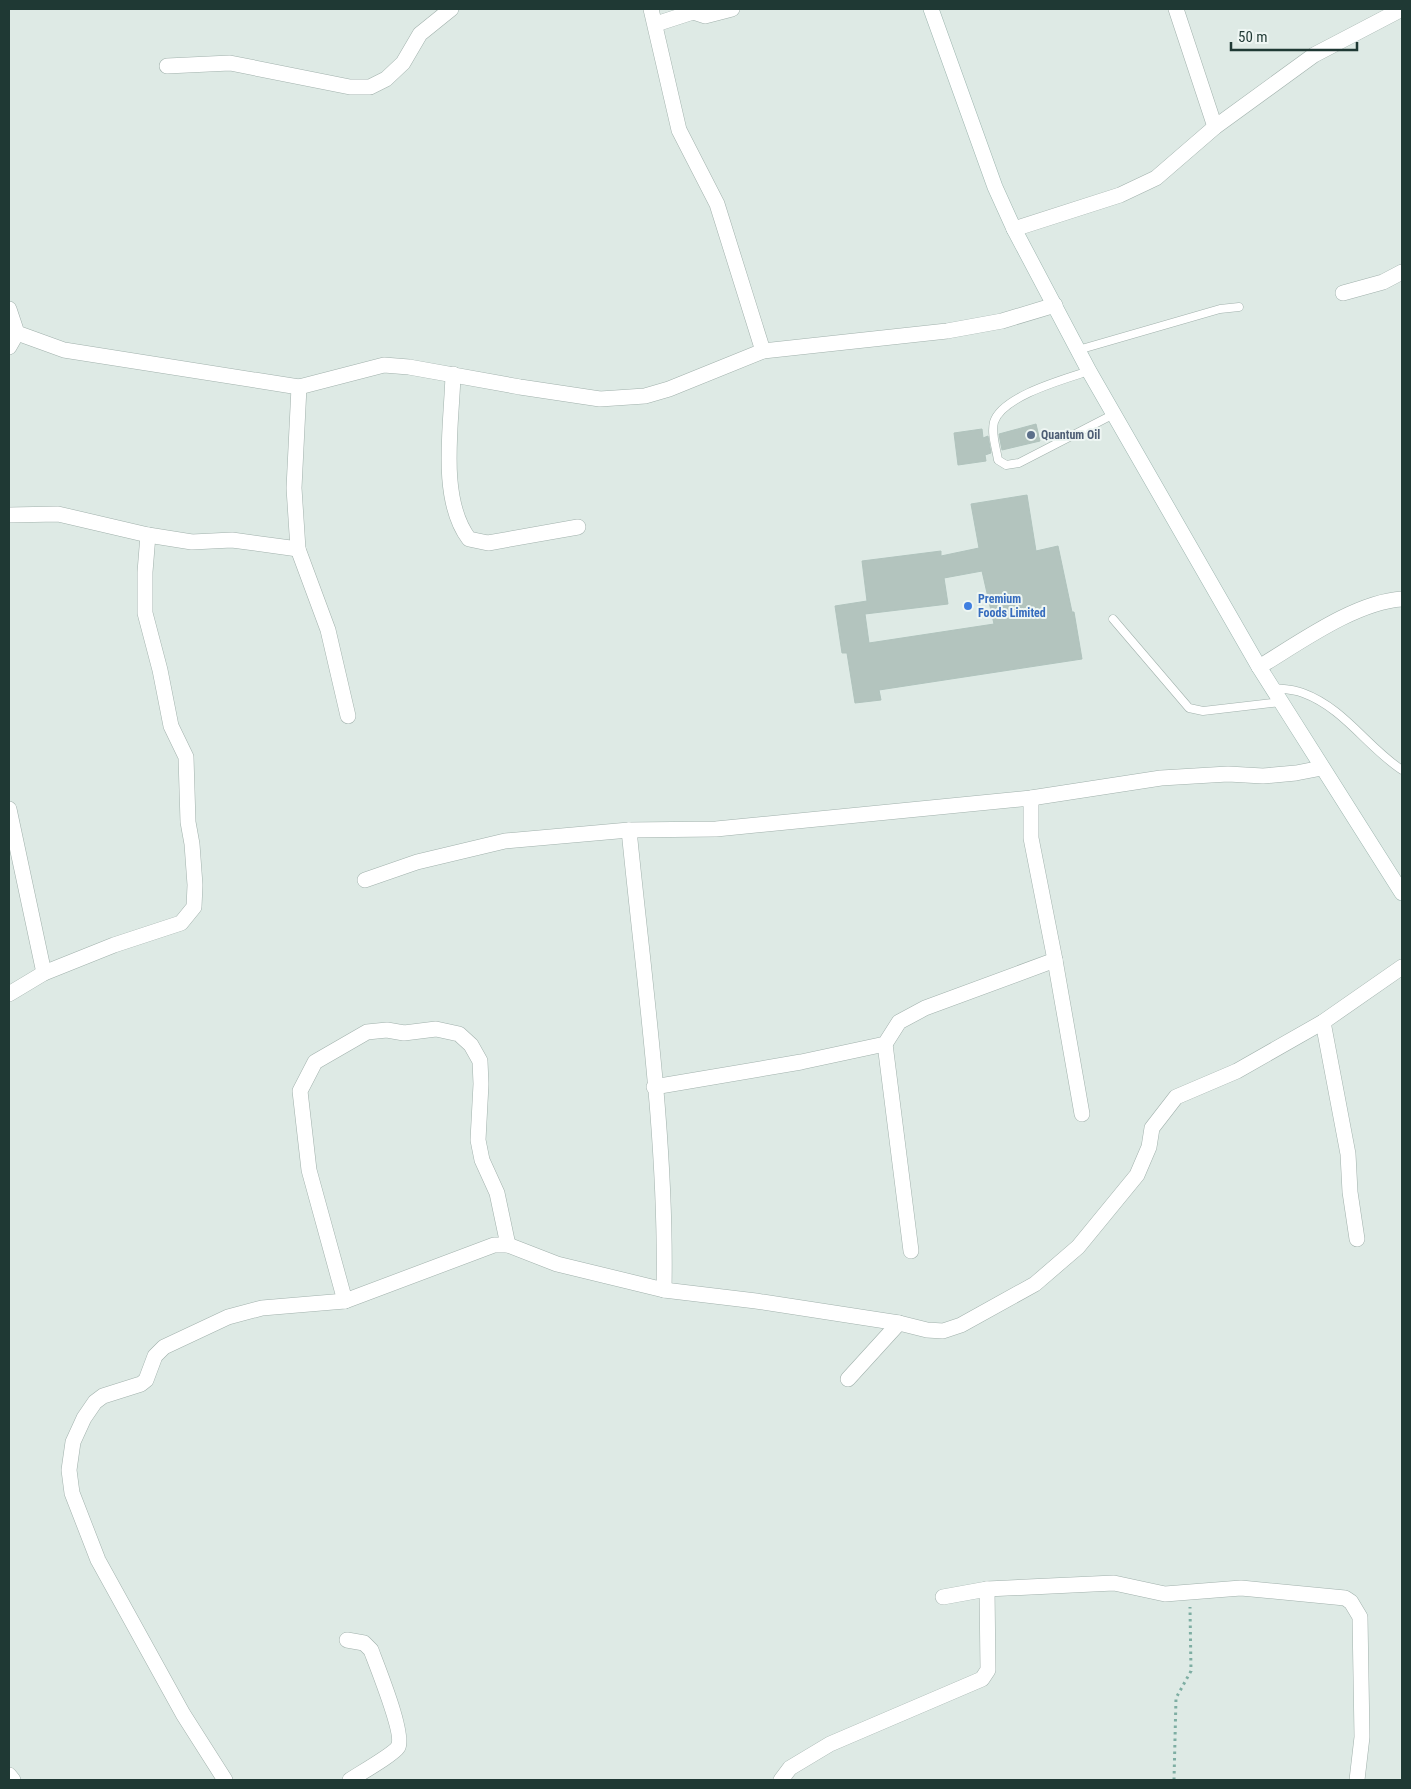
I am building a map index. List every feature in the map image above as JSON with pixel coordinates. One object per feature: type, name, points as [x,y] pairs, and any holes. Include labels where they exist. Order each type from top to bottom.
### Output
[{"type":"street","points":[[651,9],[679,130],[717,204],[763,351]]},
{"type":"street","points":[[656,24],[693,12],[705,16],[732,9]]},
{"type":"street","points":[[931,9],[995,187],[1014,229],[1088,372],[1259,667],[1402,893]]},
{"type":"street","points":[[1176,9],[1215,127]]},
{"type":"street","points":[[1014,229],[1120,195],[1156,178],[1215,127],[1314,55],[1402,9]]},
{"type":"street","points":[[166,66],[230,63],[350,87],[370,86],[386,79],[403,63],[420,34],[441,11]]},
{"type":"street","points":[[1343,293],[1383,282],[1402,272]]},
{"type":"street","points":[[17,333],[64,350],[299,387],[384,366],[453,374],[520,387],[600,399],[645,396],[694,380],[720,367],[763,351],[947,331],[1002,321],[1054,305]]},
{"type":"street","points":[[9,308],[17,333],[9,347]]},
{"type":"street","points":[[453,374],[450,476],[455,515],[469,539],[488,543],[578,527]]},
{"type":"street","points":[[299,387],[294,488],[298,549],[328,630],[348,716]]},
{"type":"street","points":[[9,515],[58,514],[148,535],[192,542],[232,540],[298,549]]},
{"type":"street","points":[[9,994],[44,973],[181,923],[194,907],[195,885],[192,844],[188,822],[186,757],[171,726],[160,670],[145,613],[145,567],[148,535]]},
{"type":"street","points":[[1259,667],[1326,627],[1361,610],[1402,599]]},
{"type":"street","points":[[365,880],[417,862],[506,841],[629,830],[716,829],[1031,798],[1161,778],[1228,774],[1263,776],[1322,768]]},
{"type":"street","points":[[1031,798],[1031,838],[1082,1114]]},
{"type":"street","points":[[9,809],[11,833],[44,973]]},
{"type":"street","points":[[629,830],[654,1087],[665,1240],[664,1290]]},
{"type":"street","points":[[911,1251],[885,1044],[899,1022],[926,1008],[1055,960]]},
{"type":"street","points":[[225,1780],[183,1714],[98,1560],[72,1493],[68,1470],[73,1442],[84,1418],[95,1402],[103,1396],[141,1384],[150,1376],[155,1356],[169,1344],[228,1317],[262,1308],[345,1301],[460,1256],[494,1245],[508,1245],[557,1264],[664,1290],[756,1301],[927,1330],[943,1331],[961,1326],[1035,1284],[1078,1247],[1137,1175],[1149,1147],[1152,1128],[1176,1097],[1237,1071],[1323,1022],[1402,967]]},
{"type":"street","points":[[1323,1022],[1348,1154],[1350,1192],[1357,1239]]},
{"type":"street","points":[[345,1301],[309,1170],[300,1091],[315,1062],[367,1032],[387,1030],[404,1033],[436,1029],[459,1034],[471,1045],[480,1061],[481,1084],[478,1140],[482,1160],[497,1193],[508,1245]]},
{"type":"street","points":[[654,1087],[801,1062],[885,1044]]},
{"type":"street","points":[[848,1379],[900,1324]]},
{"type":"street","points":[[943,1598],[987,1589],[1114,1583],[1165,1594],[1190,1594],[1241,1588],[1345,1598],[1351,1602],[1360,1617],[1362,1737],[1356,1780]]},
{"type":"street","points":[[781,1780],[790,1768],[830,1744],[982,1679],[988,1670],[987,1589]]},
{"type":"street","points":[[347,1640],[364,1643],[371,1650],[395,1717],[400,1740],[397,1749],[350,1780]]},
{"type":"street","points":[[9,1775],[13,1780]]},
{"type":"lane","points":[[1078,350],[1220,309],[1239,307]]},
{"type":"lane","points":[[1088,372],[1023,396],[1004,408],[995,419],[992,432],[998,460],[1006,465],[1020,463],[1114,414]]},
{"type":"lane","points":[[1113,619],[1189,708],[1203,711],[1281,702]]},
{"type":"lane","points":[[1272,688],[1302,692],[1339,713],[1391,763],[1402,770]]},
{"type":"path","points":[[1174,1780],[1176,1698],[1191,1671],[1190,1594]]},
{"type":"building","points":[[1036,424],[1040,441],[1002,450],[999,434]]},
{"type":"building","points":[[982,429],[983,438],[988,436],[991,453],[985,455],[986,461],[958,465],[954,433]]},
{"type":"building","points":[[1027,495],[1036,551],[1058,546],[1072,612],[1074,612],[1082,659],[879,690],[881,700],[855,703],[847,653],[842,653],[835,606],[867,601],[862,561],[941,551],[941,556],[979,548],[971,504]],"holes":[[[982,571],[994,624],[869,643],[865,614],[948,604],[944,578]]]},
{"type":"place","name":"Quantum Oil","points":[[1031,435]]},
{"type":"place","name":"Premium Foods Limited","points":[[968,606]]}]
